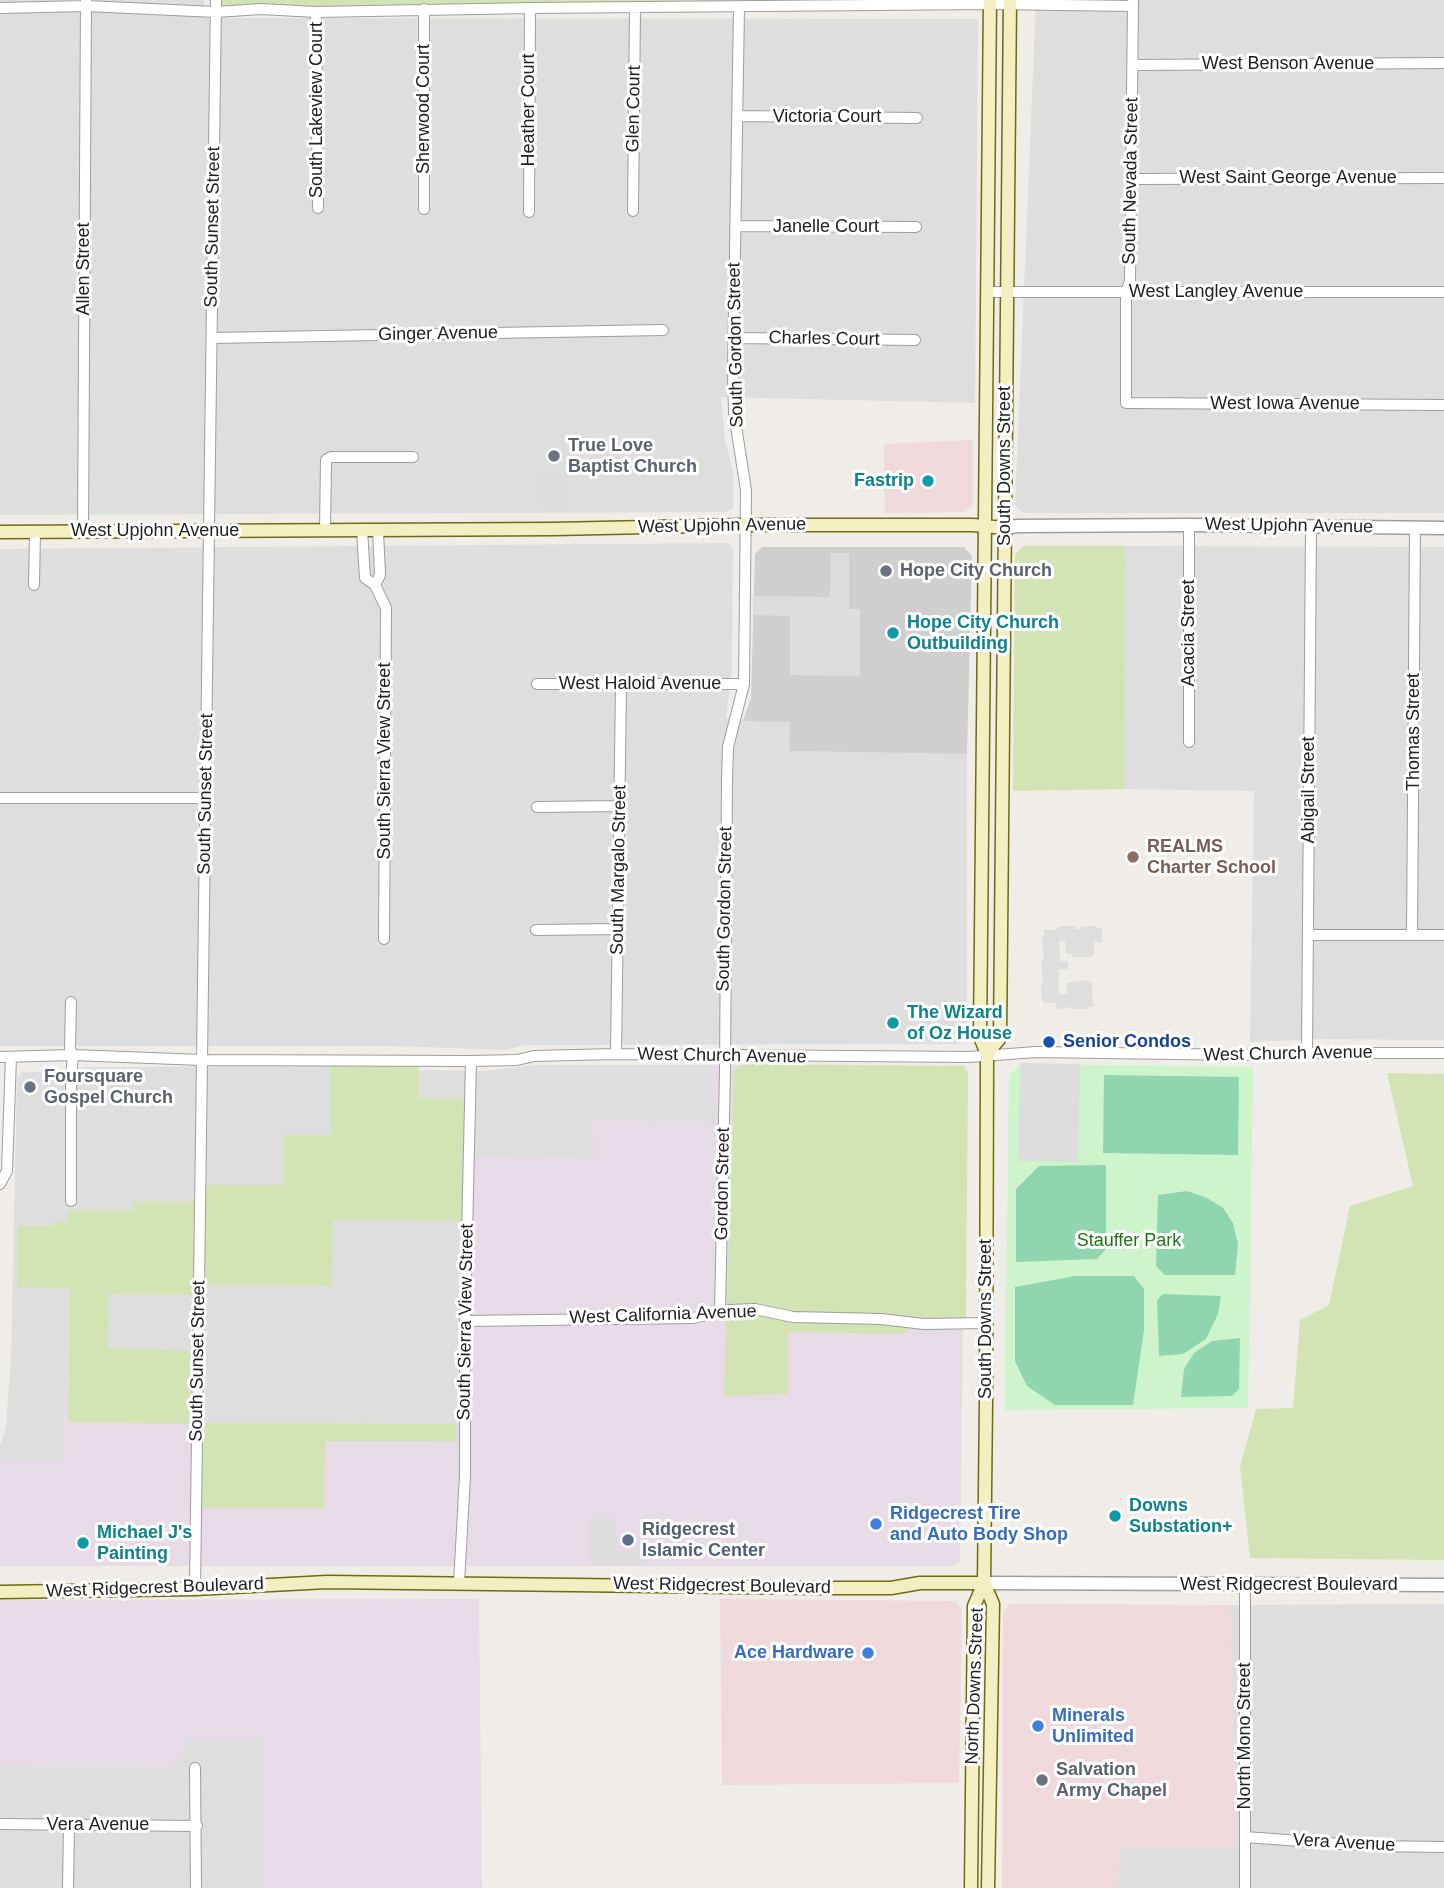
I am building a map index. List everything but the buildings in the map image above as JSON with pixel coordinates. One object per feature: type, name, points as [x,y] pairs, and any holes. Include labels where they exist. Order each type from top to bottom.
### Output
[{"type":"main road","name":"South Downs Street","points":[[984,1583],[987,1054],[980,1037],[990,2]]},
{"type":"main road","name":"South Downs Street","points":[[987,1054],[1000,1038],[1010,2]]},
{"type":"main road","name":"West Upjohn Avenue","points":[[0,532],[746,525],[1005,528]]},
{"type":"main road","name":"West Ridgecrest Boulevard","points":[[0,1592],[195,1589],[327,1581],[891,1588],[920,1583],[984,1583]]},
{"type":"main road","name":"North Downs Street","points":[[971,1888],[974,1606],[984,1583]]},
{"type":"main road","name":"North Downs Street","points":[[984,1583],[993,1604],[988,1888]]},
{"type":"street","name":"South Sunset Street","points":[[195,1589],[216,0]]},
{"type":"street","points":[[0,8],[86,3],[216,12],[261,9],[316,12],[739,8],[990,2],[1133,3]]},
{"type":"street","name":"Allen Street","points":[[83,531],[86,3]]},
{"type":"street","name":"South Nevada Street","points":[[1126,403],[1133,3]]},
{"type":"street","name":"Heather Court","points":[[529,212],[530,8]]},
{"type":"street","name":"Glen Court","points":[[633,211],[635,8]]},
{"type":"street","name":"South Gordon Street","points":[[724,1057],[728,747],[744,684],[746,490],[734,414],[739,8]]},
{"type":"street","name":"Sherwood Court","points":[[424,9],[424,209]]},
{"type":"street","name":"South Lakeview Court","points":[[316,12],[318,208]]},
{"type":"street","name":"West Benson Avenue","points":[[1132,65],[1444,63]]},
{"type":"street","name":"Victoria Court","points":[[737,116],[917,118]]},
{"type":"street","name":"West Saint George Avenue","points":[[1131,179],[1444,178]]},
{"type":"street","name":"Janelle Court","points":[[735,226],[916,227]]},
{"type":"street","name":"West Langley Avenue","points":[[988,292],[1444,292]]},
{"type":"street","name":"Ginger Avenue","points":[[212,338],[663,330]]},
{"type":"street","name":"Charles Court","points":[[734,338],[915,341]]},
{"type":"street","name":"West Iowa Avenue","points":[[1126,403],[1444,405]]},
{"type":"street","points":[[325,530],[326,460],[331,457],[413,457]]},
{"type":"street","name":"West Upjohn Avenue","points":[[1005,528],[1189,525],[1444,528]]},
{"type":"street","name":"Acacia Street","points":[[1189,525],[1189,742]]},
{"type":"street","name":"Abigail Street","points":[[1307,1053],[1311,527]]},
{"type":"street","name":"Thomas Street","points":[[1412,935],[1415,528]]},
{"type":"street","name":"South Sierra View Street","points":[[362,530],[365,578],[375,585],[386,608],[384,939]]},
{"type":"street","name":"South Sierra View Street","points":[[375,585],[380,575],[378,530]]},
{"type":"street","points":[[34,585],[35,531]]},
{"type":"street","name":"West Haloid Avenue","points":[[537,684],[744,684]]},
{"type":"street","name":"South Margalo Street","points":[[616,1054],[621,685]]},
{"type":"street","points":[[0,798],[206,798]]},
{"type":"street","points":[[537,807],[619,806]]},
{"type":"street","points":[[536,930],[618,929]]},
{"type":"street","points":[[1308,935],[1444,935]]},
{"type":"street","points":[[71,1002],[71,1201]]},
{"type":"street","name":"West Church Avenue","points":[[6,1057],[73,1055],[202,1060],[471,1061],[616,1054],[968,1057],[987,1054],[1091,1052],[1244,1055],[1444,1053]]},
{"type":"street","points":[[0,1184],[7,1171],[8,1161],[6,1057]]},
{"type":"street","name":"Gordon Street","points":[[720,1312],[724,1057]]},
{"type":"street","name":"South Sierra View Street","points":[[459,1583],[466,1476],[464,1321],[471,1061]]},
{"type":"street","name":"West California Avenue","points":[[464,1321],[693,1318],[730,1310],[755,1309],[793,1317],[881,1319],[924,1324],[986,1323]]},
{"type":"street","name":"West Ridgecrest Boulevard","points":[[984,1583],[1444,1585]]},
{"type":"street","name":"North Mono Street","points":[[1245,1585],[1245,1888]]},
{"type":"street","points":[[195,1768],[196,1888]]},
{"type":"street","name":"Vera Avenue","points":[[0,1824],[197,1826]]},
{"type":"street","points":[[68,1888],[69,1825]]},
{"type":"street","name":"Vera Avenue","points":[[1245,1837],[1369,1846],[1444,1847]]},
{"type":"shaded area","points":[[0,0],[204,0],[205,18],[978,19],[975,403],[721,397],[725,440],[733,472],[733,508],[725,512],[0,515]]},
{"type":"shaded area","points":[[1036,0],[1444,0],[1444,513],[1023,513],[1015,505]]},
{"type":"shaded area","points":[[973,440],[973,505],[964,512],[885,513],[884,444]]},
{"type":"shaded area","points":[[539,473],[568,473],[568,509],[539,509]]},
{"type":"shaded area","points":[[728,543],[733,549],[732,667],[726,718],[790,722],[790,751],[967,754],[967,1035],[958,1044],[525,1045],[506,1050],[394,1046],[0,1046],[0,549]]},
{"type":"shaded area","points":[[1124,546],[1444,547],[1444,1040],[1322,1039],[1250,1042],[1254,791],[1124,789]]},
{"type":"shaded area","points":[[762,547],[964,547],[972,556],[967,754],[789,751],[790,722],[743,721],[751,698],[755,554]]},
{"type":"shaded area","points":[[831,553],[849,553],[849,609],[860,609],[860,676],[790,675],[790,616],[753,615],[753,596],[830,597]]},
{"type":"shaded area","points":[[1060,926],[1075,926],[1075,929],[1080,929],[1081,926],[1102,928],[1102,942],[1094,942],[1094,955],[1090,957],[1072,957],[1072,954],[1066,954],[1065,941],[1059,941],[1060,961],[1068,961],[1068,969],[1059,969],[1059,994],[1067,994],[1067,983],[1089,980],[1092,982],[1093,1007],[1088,1009],[1056,1009],[1056,1003],[1043,1003],[1041,999],[1041,961],[1044,960],[1042,936],[1044,930],[1056,930]]},
{"type":"shaded area","points":[[1020,1063],[1080,1064],[1078,1162],[1018,1161]]},
{"type":"shaded area","points":[[534,1065],[710,1065],[716,1122],[592,1120],[595,1159],[460,1157],[457,1442],[189,1443],[67,1351],[62,1459],[0,1458],[0,1446],[6,1427],[11,1356],[17,1078],[23,1072],[61,1072],[86,1067],[386,1066],[412,1070],[485,1071]]},
{"type":"shaded area","points":[[710,1065],[959,1066],[966,1071],[960,1561],[953,1566],[0,1566],[0,1458],[62,1459],[66,1351],[189,1352],[189,1443],[456,1442],[460,1157],[594,1159],[592,1120],[715,1122]]},
{"type":"shaded area","points":[[590,1519],[616,1519],[616,1551],[644,1548],[644,1565],[590,1565]]},
{"type":"shaded area","points":[[479,1599],[482,1888],[264,1888],[265,1739],[189,1739],[176,1767],[0,1766],[0,1600]]},
{"type":"shaded area","points":[[720,1599],[955,1601],[962,1610],[959,1783],[722,1785]]},
{"type":"shaded area","points":[[1010,1604],[1230,1605],[1236,1848],[1120,1848],[1118,1888],[1002,1888],[1003,1612]]},
{"type":"shaded area","points":[[1444,1604],[1444,1888],[1118,1888],[1119,1848],[1236,1848],[1230,1605]]},
{"type":"shaded area","points":[[189,1739],[265,1739],[264,1888],[0,1888],[0,1766],[176,1767]]},
{"type":"green space","points":[[222,0],[975,0],[975,3],[222,7]]},
{"type":"green space","points":[[1023,546],[1125,546],[1124,789],[1013,791],[1015,555]]},
{"type":"green space","points":[[331,1063],[419,1064],[419,1098],[466,1099],[465,1221],[333,1220],[332,1286],[204,1285],[205,1185],[284,1185],[284,1135],[331,1135]]},
{"type":"green space","points":[[744,1064],[964,1066],[968,1072],[966,1319],[914,1326],[903,1334],[788,1332],[788,1394],[724,1396],[734,1070]]},
{"type":"green space","name":"Stauffer Park","points":[[1022,1064],[1253,1067],[1248,1408],[1005,1410],[1009,1075]]},
{"type":"green space","points":[[1387,1073],[1444,1074],[1444,1560],[1250,1558],[1240,1467],[1256,1409],[1293,1408],[1300,1320],[1329,1305],[1350,1206],[1413,1186]]},
{"type":"green space","points":[[1104,1075],[1239,1077],[1238,1155],[1103,1153]]},
{"type":"green space","points":[[1106,1165],[1106,1249],[1097,1259],[1016,1262],[1016,1189],[1039,1166]]},
{"type":"green space","points":[[1187,1191],[1207,1198],[1223,1208],[1233,1223],[1238,1244],[1235,1275],[1165,1275],[1156,1266],[1158,1195]]},
{"type":"green space","points":[[133,1201],[197,1202],[195,1295],[109,1294],[108,1348],[190,1351],[190,1424],[68,1422],[70,1288],[17,1287],[18,1226],[53,1226],[54,1222],[67,1223],[67,1210],[132,1211]]},
{"type":"green space","points":[[1075,1276],[1134,1276],[1144,1289],[1144,1330],[1133,1405],[1055,1405],[1027,1386],[1015,1361],[1015,1287]]},
{"type":"green space","points":[[1163,1294],[1221,1296],[1218,1314],[1206,1339],[1183,1354],[1159,1356],[1157,1300]]},
{"type":"green space","points":[[1240,1338],[1239,1389],[1232,1396],[1181,1397],[1184,1369],[1194,1353],[1212,1341]]},
{"type":"green space","points":[[200,1423],[456,1424],[456,1441],[325,1441],[324,1508],[200,1508]]},
{"type":"place","name":"True Love Baptist Church","points":[[554,456]]},
{"type":"place","name":"Fastrip","points":[[928,481]]},
{"type":"place","name":"Hope City Church","points":[[886,571]]},
{"type":"place","name":"Hope City Church Outbuilding","points":[[893,633]]},
{"type":"place","name":"REALMS Charter School","points":[[1133,857]]},
{"type":"place","name":"The Wizard of Oz House","points":[[893,1023]]},
{"type":"place","name":"Senior Condos","points":[[1049,1042]]},
{"type":"place","name":"Foursquare Gospel Church","points":[[30,1087]]},
{"type":"place","name":"Downs Substation+","points":[[1115,1516]]},
{"type":"place","name":"Ridgecrest Tire and Auto Body Shop","points":[[876,1524]]},
{"type":"place","name":"Ridgecrest Islamic Center","points":[[628,1540]]},
{"type":"place","name":"Michael J's Painting","points":[[83,1543]]},
{"type":"place","name":"Ace Hardware","points":[[868,1653]]},
{"type":"place","name":"Minerals Unlimited","points":[[1038,1726]]},
{"type":"place","name":"Salvation Army Chapel","points":[[1042,1780]]}]
